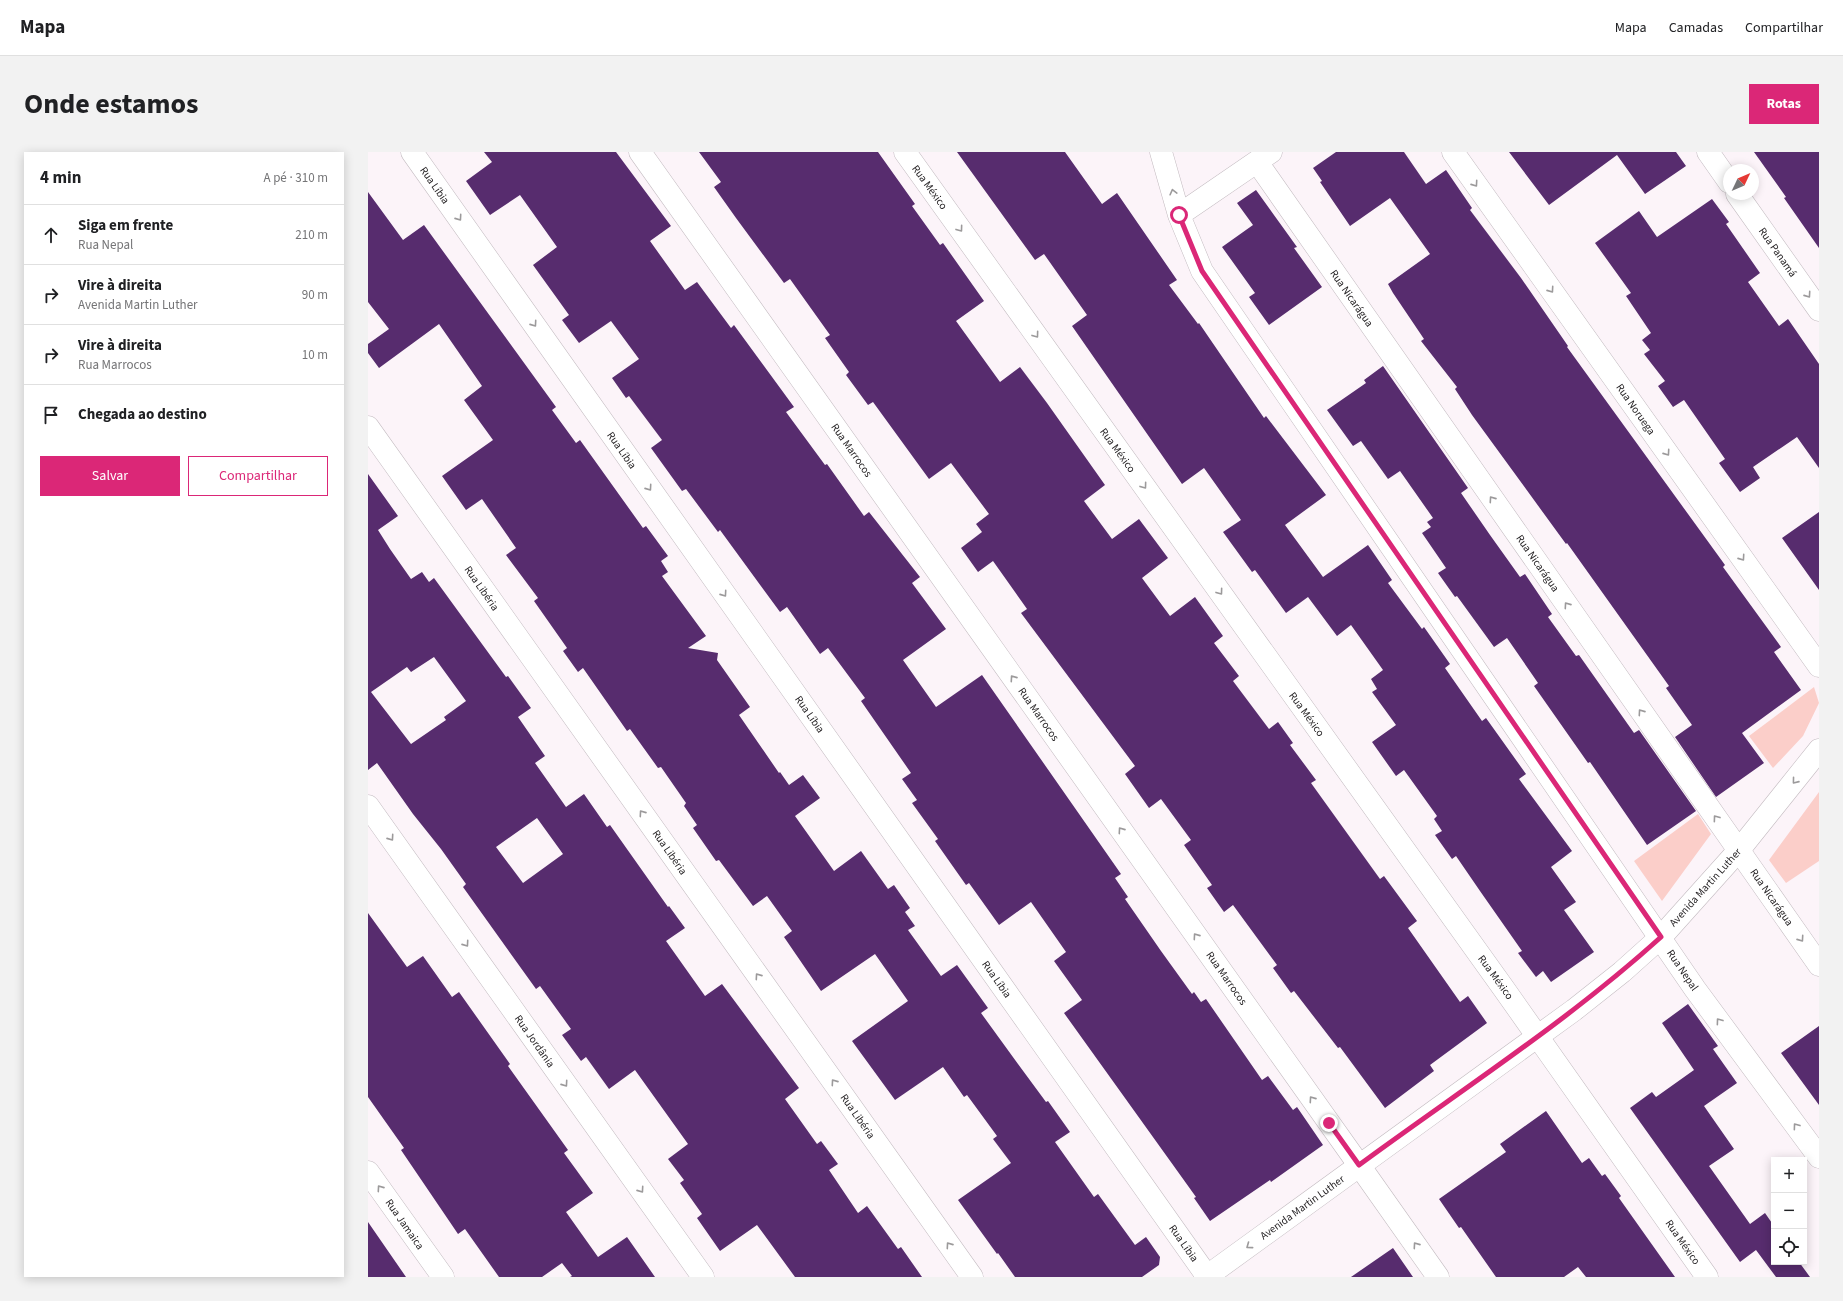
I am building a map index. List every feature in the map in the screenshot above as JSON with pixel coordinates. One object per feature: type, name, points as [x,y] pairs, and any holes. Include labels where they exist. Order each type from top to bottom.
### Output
[{"type":"street","name":"Rua Líbia","points":[[412,152],[1207,1277]]},
{"type":"street","name":"Rua Marrocos","points":[[640,152],[1438,1277]]},
{"type":"street","name":"Rua México","points":[[904,152],[1538,1036],[1707,1277]]},
{"type":"street","name":"Rua Nepal","points":[[1161,152],[1179,215],[1202,271],[1661,937],[1695,989],[1819,1157]]},
{"type":"street","name":"Rua Noruega","points":[[1453,152],[1819,666]]},
{"type":"street","points":[[1708,152],[1723,173]]},
{"type":"street","points":[[1179,215],[1264,157]]},
{"type":"street","name":"Rua Nicarágua","points":[[1264,157],[1819,965]]},
{"type":"street","name":"Rua Panamá","points":[[1741,200],[1819,310]]},
{"type":"street","name":"Rua Libéria","points":[[368,427],[972,1277]]},
{"type":"street","name":"Avenida Martin Luther","points":[[1207,1277],[1574,1010],[1622,972],[1661,937],[1739,850],[1819,750]]},
{"type":"street","name":"Rua Jordânia","points":[[368,806],[703,1277]]},
{"type":"street","name":"Rua Jamaica","points":[[368,1172],[443,1277]]},
{"type":"shaded area","points":[[1814,687],[1819,703],[1803,736],[1773,768],[1749,736]]},
{"type":"shaded area","points":[[1819,792],[1819,861],[1786,883],[1769,860]]},
{"type":"shaded area","points":[[1698,814],[1711,834],[1662,901],[1634,861]]},
{"type":"building","points":[[484,152],[616,152],[671,226],[650,241],[685,290],[697,282],[731,328],[734,325],[794,407],[786,412],[825,465],[827,464],[864,516],[869,512],[920,577],[912,583],[946,629],[903,660],[936,707],[982,675],[1121,874],[1115,878],[1128,897],[1125,899],[1192,994],[1194,992],[1201,1002],[1206,999],[1262,1080],[1268,1076],[1293,1110],[1297,1107],[1323,1145],[1271,1182],[1270,1180],[1210,1221],[1194,1198],[1196,1197],[1064,1013],[1082,1000],[1054,961],[1066,952],[1031,902],[999,925],[969,883],[966,885],[935,841],[938,839],[912,803],[917,800],[902,779],[911,773],[861,701],[865,698],[828,648],[820,654],[787,607],[780,612],[720,530],[718,532],[686,489],[682,491],[651,448],[662,440],[629,396],[626,398],[612,378],[639,359],[611,321],[579,343],[562,320],[569,315],[533,265],[557,247],[520,195],[490,215],[466,181],[492,162]]},
{"type":"building","points":[[699,152],[878,152],[915,204],[912,206],[940,245],[943,243],[984,301],[956,321],[1000,382],[1020,367],[1047,403],[1105,485],[1084,501],[1112,539],[1139,519],[1168,558],[1142,578],[1170,616],[1195,597],[1223,636],[1214,643],[1239,676],[1233,681],[1269,729],[1278,722],[1293,743],[1290,745],[1316,780],[1311,783],[1380,879],[1384,876],[1417,921],[1408,928],[1460,1002],[1468,996],[1487,1023],[1430,1065],[1434,1071],[1385,1108],[1340,1047],[1338,1048],[1294,991],[1291,993],[1273,968],[1277,965],[1233,905],[1224,912],[1207,888],[1212,885],[1184,845],[1191,840],[1161,799],[1149,808],[1125,774],[1135,766],[1021,613],[1027,609],[993,561],[978,572],[961,548],[982,532],[976,524],[989,514],[951,463],[929,479],[873,402],[868,405],[846,375],[849,372],[825,338],[830,335],[790,279],[784,283],[736,218],[714,187],[721,182]]},
{"type":"building","points":[[957,152],[1065,152],[1102,204],[1117,193],[1177,280],[1169,285],[1198,324],[1199,323],[1264,418],[1266,416],[1326,495],[1285,525],[1323,577],[1368,545],[1392,580],[1388,583],[1422,629],[1424,627],[1450,664],[1445,668],[1482,721],[1486,718],[1526,774],[1519,779],[1572,851],[1551,867],[1576,902],[1564,910],[1594,952],[1551,982],[1543,971],[1536,977],[1518,953],[1522,951],[1456,856],[1452,859],[1435,835],[1442,831],[1434,819],[1437,816],[1404,770],[1396,776],[1372,742],[1396,725],[1372,692],[1377,689],[1371,679],[1383,670],[1351,625],[1337,636],[1308,597],[1286,613],[1255,570],[1252,572],[1223,532],[1241,520],[1204,468],[1182,484],[1072,326],[1087,315],[1044,254],[1035,260]]},
{"type":"building","points":[[1336,152],[1404,152],[1426,184],[1446,170],[1472,208],[1470,210],[1521,278],[1568,346],[1567,347],[1725,565],[1723,567],[1781,647],[1774,652],[1801,690],[1742,733],[1764,763],[1716,797],[1675,737],[1692,725],[1666,688],[1669,686],[1567,543],[1566,544],[1472,415],[1455,389],[1457,387],[1421,341],[1424,339],[1388,284],[1430,254],[1390,198],[1350,226],[1320,182],[1322,181],[1313,168]]},
{"type":"building","points":[[1509,152],[1676,152],[1686,166],[1645,194],[1617,155],[1549,205]]},
{"type":"building","points":[[1754,152],[1819,152],[1819,248],[1784,198],[1786,197]]},
{"type":"building","points":[[1256,190],[1297,247],[1294,248],[1322,287],[1269,325],[1249,297],[1255,293],[1222,247],[1253,225],[1237,203]]},
{"type":"building","points":[[368,192],[403,240],[424,225],[556,407],[552,410],[576,443],[580,440],[643,528],[646,526],[668,556],[661,561],[668,572],[662,576],[706,636],[688,648],[718,653],[717,660],[750,707],[739,715],[779,773],[780,772],[789,785],[803,775],[820,798],[795,816],[834,871],[861,851],[888,889],[894,885],[910,908],[905,912],[915,926],[908,930],[941,976],[957,965],[988,1008],[981,1013],[1046,1102],[1048,1101],[1070,1132],[1055,1142],[1094,1197],[1098,1194],[1135,1245],[1146,1237],[1160,1257],[1159,1265],[1142,1277],[1015,1277],[998,1253],[997,1254],[958,1200],[1011,1163],[993,1139],[997,1136],[967,1095],[964,1097],[943,1067],[895,1100],[852,1041],[908,1001],[875,954],[821,991],[784,937],[792,931],[767,896],[753,906],[719,860],[716,861],[693,828],[697,825],[684,806],[686,803],[661,767],[658,768],[630,729],[627,731],[583,668],[578,672],[563,651],[567,648],[534,601],[538,598],[506,555],[516,548],[482,499],[466,510],[442,476],[493,440],[464,400],[482,386],[439,324],[379,368],[368,353],[368,344],[389,329],[368,302]]},
{"type":"building","points":[[1712,199],[1729,222],[1726,224],[1760,273],[1748,282],[1779,326],[1788,319],[1819,364],[1819,468],[1797,437],[1753,467],[1760,478],[1740,492],[1719,463],[1725,459],[1684,400],[1673,407],[1658,386],[1665,381],[1644,354],[1650,350],[1642,340],[1651,333],[1626,296],[1631,293],[1595,243],[1639,211],[1657,237]]},
{"type":"building","points":[[1383,366],[1468,488],[1461,493],[1490,535],[1520,577],[1525,574],[1552,614],[1548,617],[1576,656],[1579,655],[1634,733],[1639,730],[1696,811],[1647,845],[1590,762],[1588,763],[1534,686],[1538,683],[1507,638],[1494,647],[1457,596],[1455,597],[1438,573],[1446,568],[1422,533],[1431,527],[1427,522],[1433,518],[1400,471],[1388,479],[1361,441],[1353,446],[1327,410],[1366,383],[1364,380]]},
{"type":"building","points":[[368,474],[398,516],[378,530],[390,549],[411,579],[422,572],[429,582],[434,578],[506,677],[508,676],[531,708],[518,717],[545,756],[535,763],[566,807],[584,794],[607,827],[610,825],[668,907],[669,906],[685,928],[666,941],[705,996],[722,984],[799,1088],[785,1099],[817,1144],[821,1141],[838,1164],[829,1170],[858,1213],[867,1206],[898,1249],[901,1247],[922,1277],[795,1277],[757,1225],[720,1251],[697,1218],[702,1214],[680,1183],[684,1180],[668,1159],[688,1144],[635,1070],[609,1089],[586,1057],[581,1061],[562,1035],[571,1029],[540,986],[536,989],[463,887],[466,884],[441,849],[413,814],[377,763],[368,770]],"holes":[[[434,657],[466,701],[444,717],[446,720],[411,744],[371,692],[407,667],[411,672]],[[537,818],[563,854],[523,883],[496,847]]]},
{"type":"building","points":[[1819,512],[1819,590],[1782,538]]},
{"type":"building","points":[[368,913],[407,967],[423,956],[452,997],[459,992],[510,1064],[508,1066],[568,1150],[564,1153],[593,1193],[566,1212],[598,1257],[627,1237],[655,1277],[570,1277],[572,1276],[562,1263],[542,1277],[499,1277],[465,1229],[458,1234],[401,1150],[404,1148],[368,1097]]},
{"type":"building","points":[[1688,1004],[1718,1046],[1713,1049],[1737,1083],[1704,1106],[1734,1149],[1709,1166],[1750,1224],[1765,1213],[1771,1222],[1771,1265],[1801,1265],[1810,1277],[1776,1277],[1756,1250],[1740,1262],[1630,1108],[1652,1092],[1656,1097],[1694,1070],[1662,1023]]},
{"type":"building","points":[[1819,1026],[1819,1105],[1781,1053]]},
{"type":"building","points":[[1546,1111],[1582,1163],[1589,1158],[1602,1176],[1605,1174],[1621,1196],[1619,1198],[1675,1277],[1586,1277],[1578,1267],[1564,1277],[1496,1277],[1461,1227],[1459,1228],[1439,1199],[1506,1152],[1500,1144]]},
{"type":"building","points":[[368,1222],[406,1277],[368,1277]]},
{"type":"building","points":[[1393,1248],[1413,1277],[1351,1277]]},
{"type":"route","points":[[1179,215],[1202,271],[1661,937],[1622,972],[1574,1010],[1359,1165],[1329,1123]]}]
